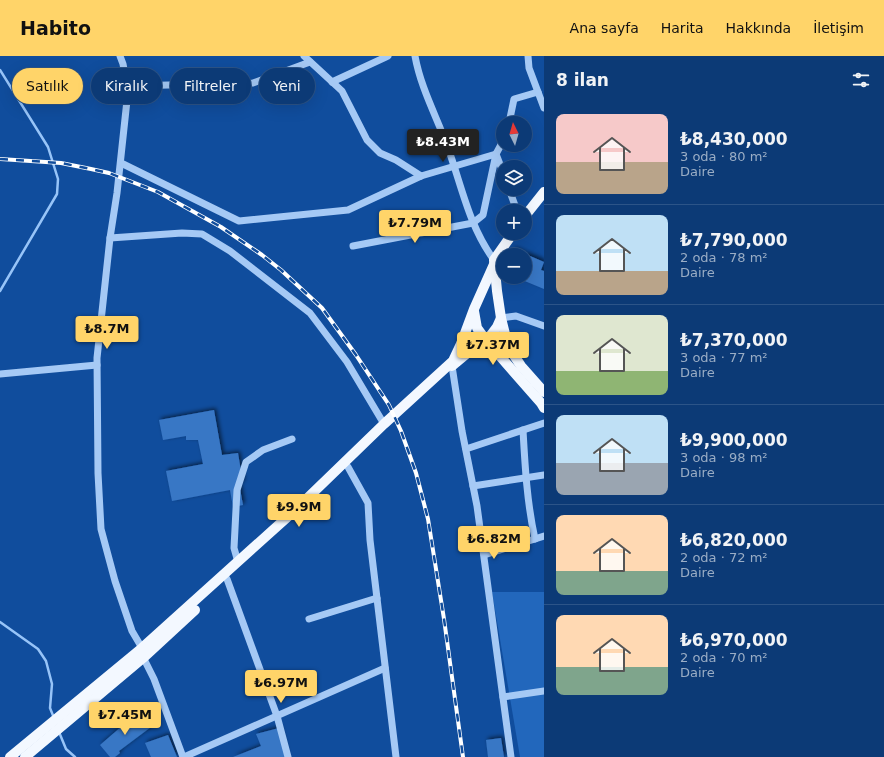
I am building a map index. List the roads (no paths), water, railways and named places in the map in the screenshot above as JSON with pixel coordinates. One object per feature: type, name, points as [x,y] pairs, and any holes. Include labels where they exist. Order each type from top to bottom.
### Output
[{"type":"main road","points":[[532,207],[544,192]]},
{"type":"main road","points":[[143,653],[452,361],[461,344],[494,261],[508,240]]},
{"type":"main road","points":[[494,261],[500,318],[508,346],[521,366],[544,392]]},
{"type":"main road","points":[[474,309],[477,328],[544,408]]},
{"type":"main road","points":[[10,757],[38,741],[143,653],[227,579],[452,366],[485,339],[491,336],[497,327],[500,318]]},
{"type":"main road","points":[[26,757],[38,741]]},
{"type":"street","points":[[120,56],[124,68]]},
{"type":"street","points":[[304,56],[342,91],[367,140],[380,153],[396,160],[421,176]]},
{"type":"street","points":[[332,82],[388,56]]},
{"type":"street","points":[[415,56],[418,74],[448,147],[467,210],[484,246],[494,261]]},
{"type":"street","points":[[528,56],[529,68],[544,108]]},
{"type":"street","points":[[162,85],[253,83],[310,62]]},
{"type":"street","points":[[510,116],[514,99],[538,92]]},
{"type":"street","points":[[127,104],[121,163],[110,238],[97,365],[98,473],[101,529],[115,581],[132,631],[154,679],[183,757],[385,668]]},
{"type":"street","points":[[121,163],[239,221],[348,210],[421,176],[496,154]]},
{"type":"street","points":[[496,154],[498,160]]},
{"type":"street","points":[[353,246],[473,223],[483,214],[496,154]]},
{"type":"street","points":[[110,238],[182,233],[202,234],[230,251],[310,313],[347,362],[384,424]]},
{"type":"street","points":[[500,318],[516,316],[544,326]]},
{"type":"street","points":[[0,374],[97,365]]},
{"type":"street","points":[[452,366],[484,555],[511,757]]},
{"type":"street","points":[[466,449],[544,423]]},
{"type":"street","points":[[523,430],[526,478],[531,522],[535,539]]},
{"type":"street","points":[[238,562],[234,548],[237,490],[246,462],[263,450],[292,439]]},
{"type":"street","points":[[348,466],[368,503],[370,540],[396,757]]},
{"type":"street","points":[[473,486],[544,475]]},
{"type":"street","points":[[484,555],[544,536]]},
{"type":"street","points":[[227,579],[277,716],[288,757]]},
{"type":"street","points":[[309,619],[377,598]]},
{"type":"street","points":[[503,697],[544,691]]},
{"type":"waterway","points":[[0,70],[48,147],[58,179],[57,194],[0,291]]},
{"type":"waterway","points":[[0,622],[38,649],[46,661],[52,684],[50,708],[54,718]]},
{"type":"waterway","points":[[59,732],[66,749],[75,757]]},
{"type":"railway","points":[[0,159],[61,163],[91,169],[109,173],[158,192],[221,227],[262,255],[281,270],[322,308],[356,355],[389,405],[401,431],[416,473],[428,519],[444,619],[463,757]]}]
